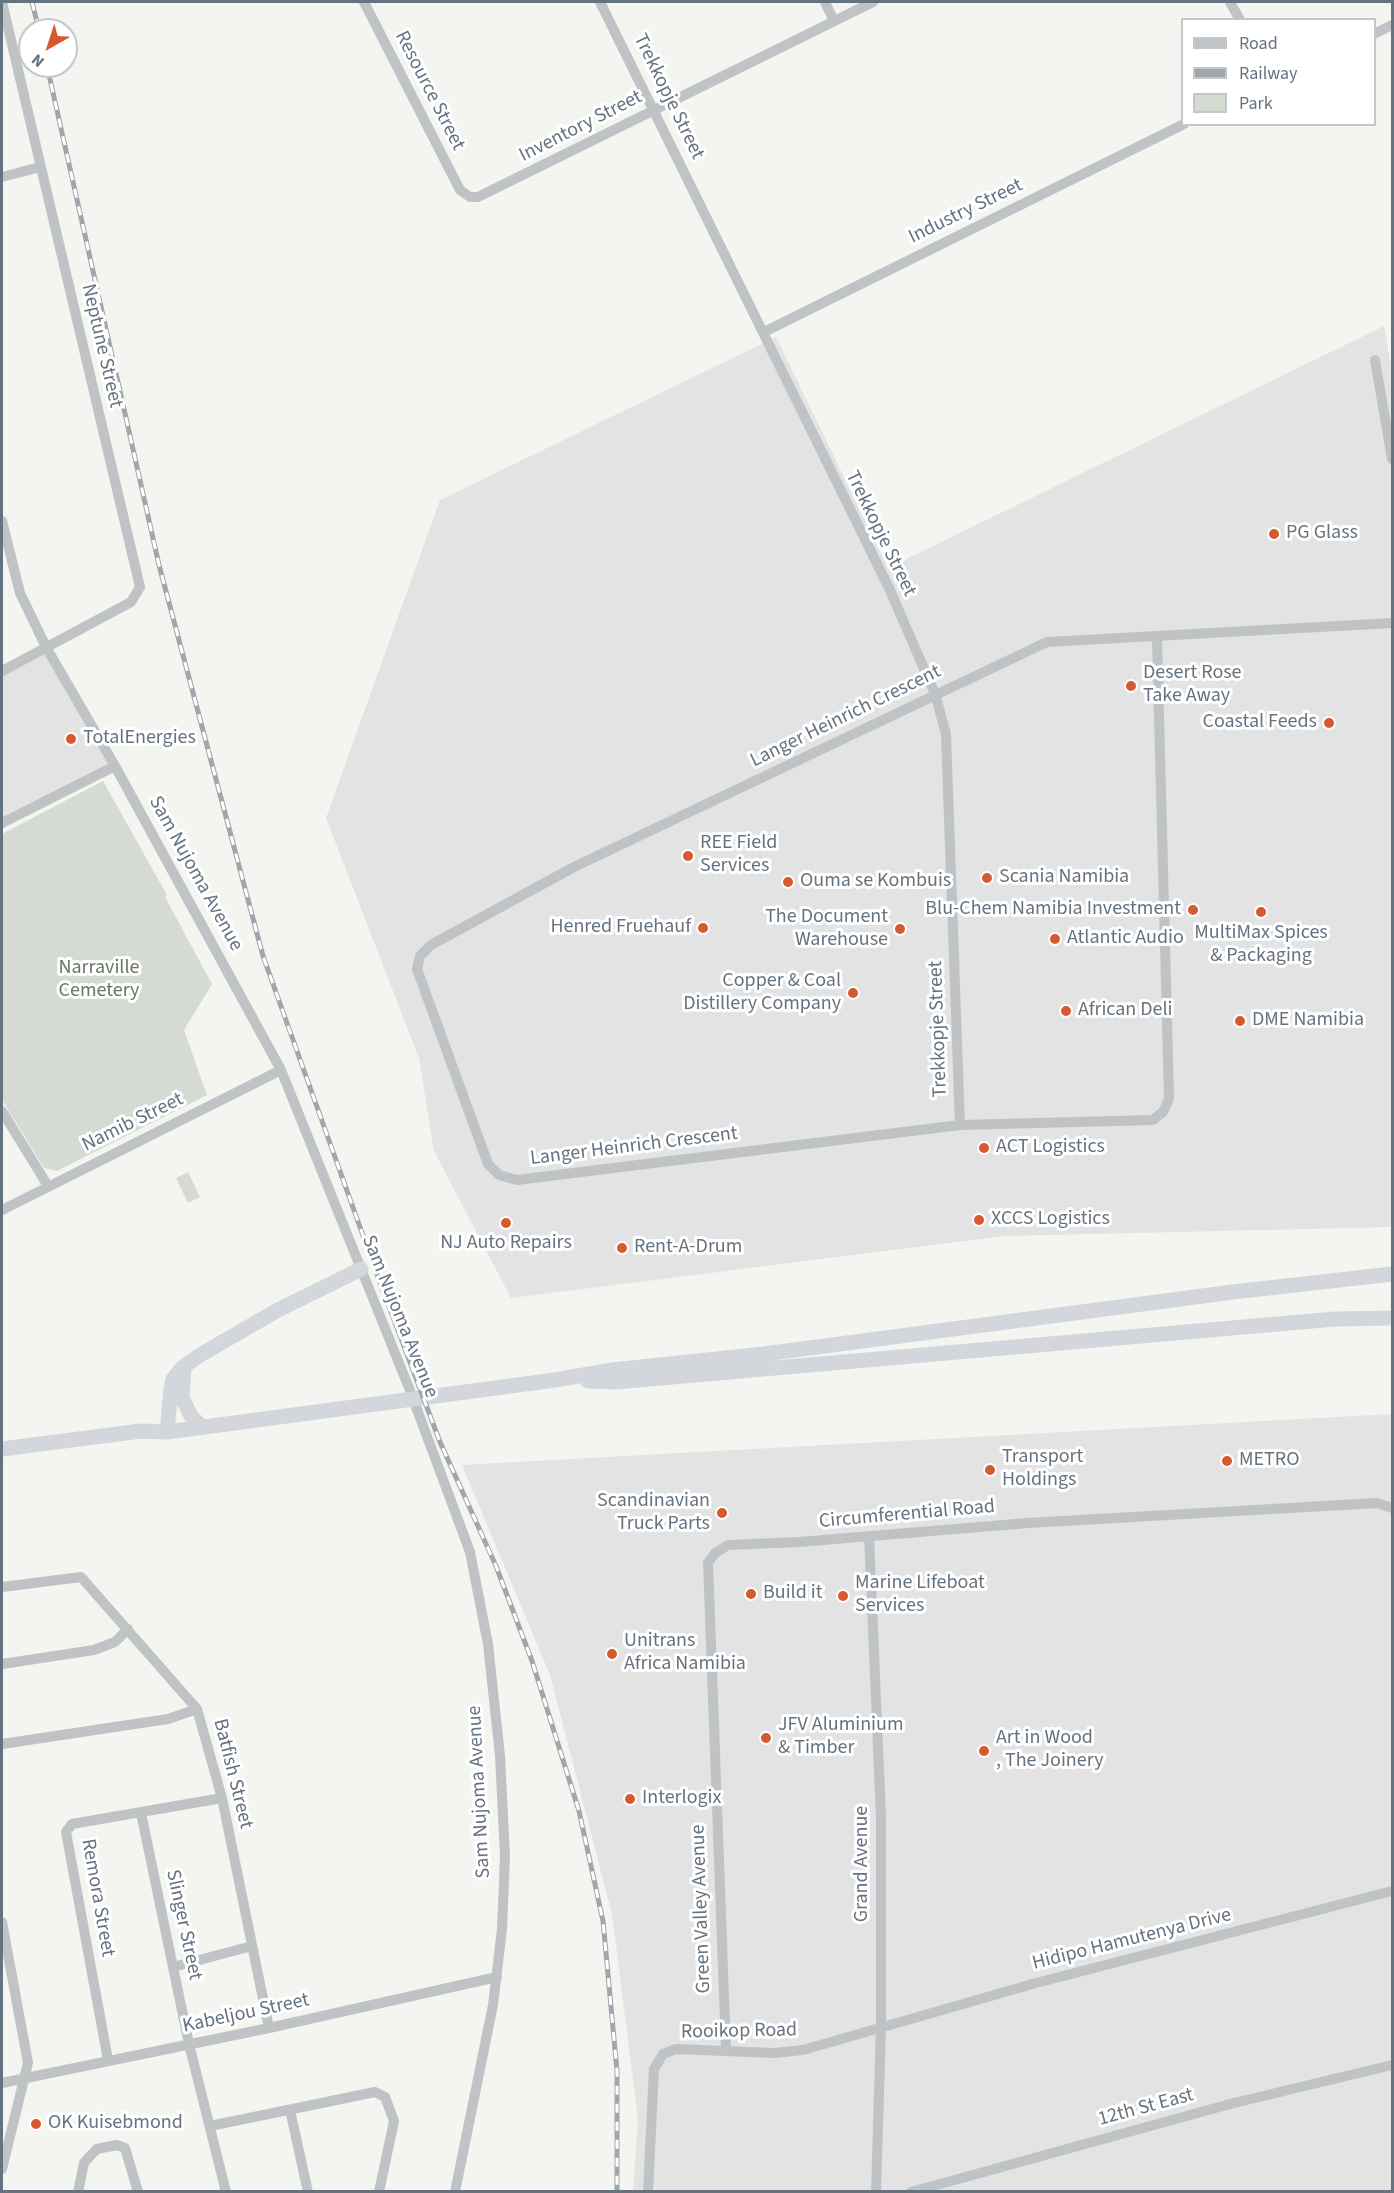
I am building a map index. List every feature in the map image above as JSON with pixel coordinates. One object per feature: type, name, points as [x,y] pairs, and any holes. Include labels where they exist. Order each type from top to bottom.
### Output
[{"type":"highway","points":[[167,1432],[173,1379],[186,1364],[278,1310],[361,1269]]},
{"type":"highway","points":[[2,1455],[143,1437],[201,1426],[555,1380],[612,1370],[764,1354],[1233,1292],[1392,1274]]},
{"type":"highway","points":[[555,1380],[615,1382],[1323,1320],[1392,1318]]},
{"type":"highway","points":[[186,1364],[182,1396],[191,1416],[201,1426]]},
{"type":"highway","points":[[2,1449],[141,1431],[167,1432]]},
{"type":"street","name":"Neptune Street","points":[[2,2],[140,587],[131,602],[2,671]]},
{"type":"street","name":"Resource Street","points":[[364,2],[452,175],[465,194]]},
{"type":"street","name":"Trekkopje Street","points":[[600,2],[764,332],[815,444],[888,588],[935,694],[946,734],[960,1125]]},
{"type":"street","points":[[825,2],[834,21]]},
{"type":"street","name":"Inventory Street","points":[[465,194],[478,197],[486,195],[873,2]]},
{"type":"street","points":[[1230,2],[1239,18]]},
{"type":"street","points":[[1376,33],[1392,25]]},
{"type":"street","name":"Industry Street","points":[[764,332],[1181,125]]},
{"type":"street","points":[[2,177],[40,167]]},
{"type":"street","points":[[1375,360],[1392,459]]},
{"type":"street","name":"Sam Nujoma Avenue","points":[[2,521],[20,593],[46,647],[115,766],[281,1070],[450,1495],[470,1552],[488,1644],[501,1767],[505,1856],[502,1929],[497,1977],[481,2072],[455,2192]]},
{"type":"street","name":"Langer Heinrich Crescent","points":[[1157,638],[1169,1099],[1164,1112],[1153,1120],[960,1125],[517,1180],[499,1175],[489,1164],[417,969],[420,956],[431,945],[574,867],[1047,642],[1066,639],[1157,638],[1392,622]]},
{"type":"street","points":[[2,823],[115,766]]},
{"type":"street","name":"Namib Street","points":[[2,1210],[281,1070]]},
{"type":"street","points":[[2,1111],[48,1186]]},
{"type":"street","name":"Circumferential Road","points":[[715,1553],[728,1545],[1107,1518],[1377,1503],[1392,1508]]},
{"type":"street","name":"Grand Avenue","points":[[869,1536],[881,1804],[881,2027],[876,2192]]},
{"type":"street","name":"Green Valley Avenue","points":[[715,1553],[708,1563],[726,2050]]},
{"type":"street","name":"Batfish Street","points":[[2,1587],[81,1577],[197,1709],[222,1798],[269,2028]]},
{"type":"street","points":[[2,1664],[94,1650],[115,1642],[128,1629]]},
{"type":"street","points":[[2,1744],[168,1719],[197,1709]]},
{"type":"street","name":"Remora Street","points":[[108,2060],[66,1832],[72,1824],[222,1798]]},
{"type":"street","name":"Slinger Street","points":[[141,1813],[189,2044],[226,2192]]},
{"type":"street","name":"Hidipo Hamutenya Drive","points":[[881,2027],[1036,1983],[1392,1891]]},
{"type":"street","points":[[2,1922],[28,2063],[2,2169]]},
{"type":"street","points":[[173,1967],[252,1946]]},
{"type":"street","name":"Kabeljou Street","points":[[2,2083],[269,2028],[497,1977]]},
{"type":"street","name":"Rooikop Road","points":[[648,2192],[654,2069],[663,2054],[676,2049],[774,2053],[804,2050],[881,2027]]},
{"type":"street","name":"12th St East","points":[[911,2192],[1230,2104],[1392,2065]]},
{"type":"street","points":[[210,2126],[375,2092],[385,2097],[394,2121],[379,2192]]},
{"type":"street","points":[[290,2110],[308,2192]]},
{"type":"street","points":[[78,2192],[84,2163],[97,2149],[117,2145],[125,2148],[138,2192]]},
{"type":"shaded area","points":[[1384,326],[1392,372],[1392,1227],[1005,1236],[511,1298],[434,1151],[419,1058],[326,818],[440,500],[776,337],[888,568]]},
{"type":"shaded area","points":[[46,647],[115,766],[2,823],[2,671]]},
{"type":"shaded area","points":[[1392,1414],[1392,2191],[633,2191],[638,2119],[612,1914],[550,1675],[462,1465]]},
{"type":"green space","name":"Narraville Cemetery","points":[[103,781],[167,895],[165,897],[212,984],[184,1030],[207,1095],[57,1171],[44,1168],[2,1100],[2,834]]},
{"type":"green space","points":[[188,1172],[200,1197],[188,1203],[176,1178]]},
{"type":"railway","points":[[32,2],[36,18]]},
{"type":"railway","points":[[50,78],[159,565],[263,956],[375,1269],[440,1442],[496,1566],[532,1661],[579,1811],[603,1921],[617,2071],[617,2192]]},
{"type":"place","name":"PG Glass","points":[[1274,534]]},
{"type":"place","name":"Desert Rose Take Away","points":[[1131,686]]},
{"type":"place","name":"Coastal Feeds","points":[[1329,723]]},
{"type":"place","name":"TotalEnergies","points":[[71,739]]},
{"type":"place","name":"REE Field Services","points":[[688,856]]},
{"type":"place","name":"Scania Namibia","points":[[987,878]]},
{"type":"place","name":"Ouma se Kombuis","points":[[788,882]]},
{"type":"place","name":"Blu-Chem Namibia Investment","points":[[1193,910]]},
{"type":"place","name":"MultiMax Spices & Packaging","points":[[1261,912]]},
{"type":"place","name":"Henred Fruehauf","points":[[703,928]]},
{"type":"place","name":"The Document Warehouse","points":[[900,929]]},
{"type":"place","name":"Atlantic Audio","points":[[1055,939]]},
{"type":"place","name":"Copper & Coal Distillery Company","points":[[853,993]]},
{"type":"place","name":"African Deli","points":[[1066,1011]]},
{"type":"place","name":"DME Namibia","points":[[1240,1021]]},
{"type":"place","name":"ACT Logistics","points":[[984,1148]]},
{"type":"place","name":"XCCS Logistics","points":[[979,1220]]},
{"type":"place","name":"NJ Auto Repairs","points":[[506,1223]]},
{"type":"place","name":"Rent-A-Drum","points":[[622,1248]]},
{"type":"place","name":"METRO","points":[[1227,1461]]},
{"type":"place","name":"Transport Holdings","points":[[990,1470]]},
{"type":"place","name":"Scandinavian Truck Parts","points":[[722,1513]]},
{"type":"place","name":"Build it","points":[[751,1594]]},
{"type":"place","name":"Marine Lifeboat Services","points":[[843,1596]]},
{"type":"place","name":"Unitrans Africa Namibia","points":[[612,1654]]},
{"type":"place","name":"JFV Aluminium & Timber","points":[[766,1738]]},
{"type":"place","name":"Art in Wood , The Joinery","points":[[984,1751]]},
{"type":"place","name":"Interlogix","points":[[630,1799]]},
{"type":"place","name":"OK Kuisebmond","points":[[36,2124]]}]
